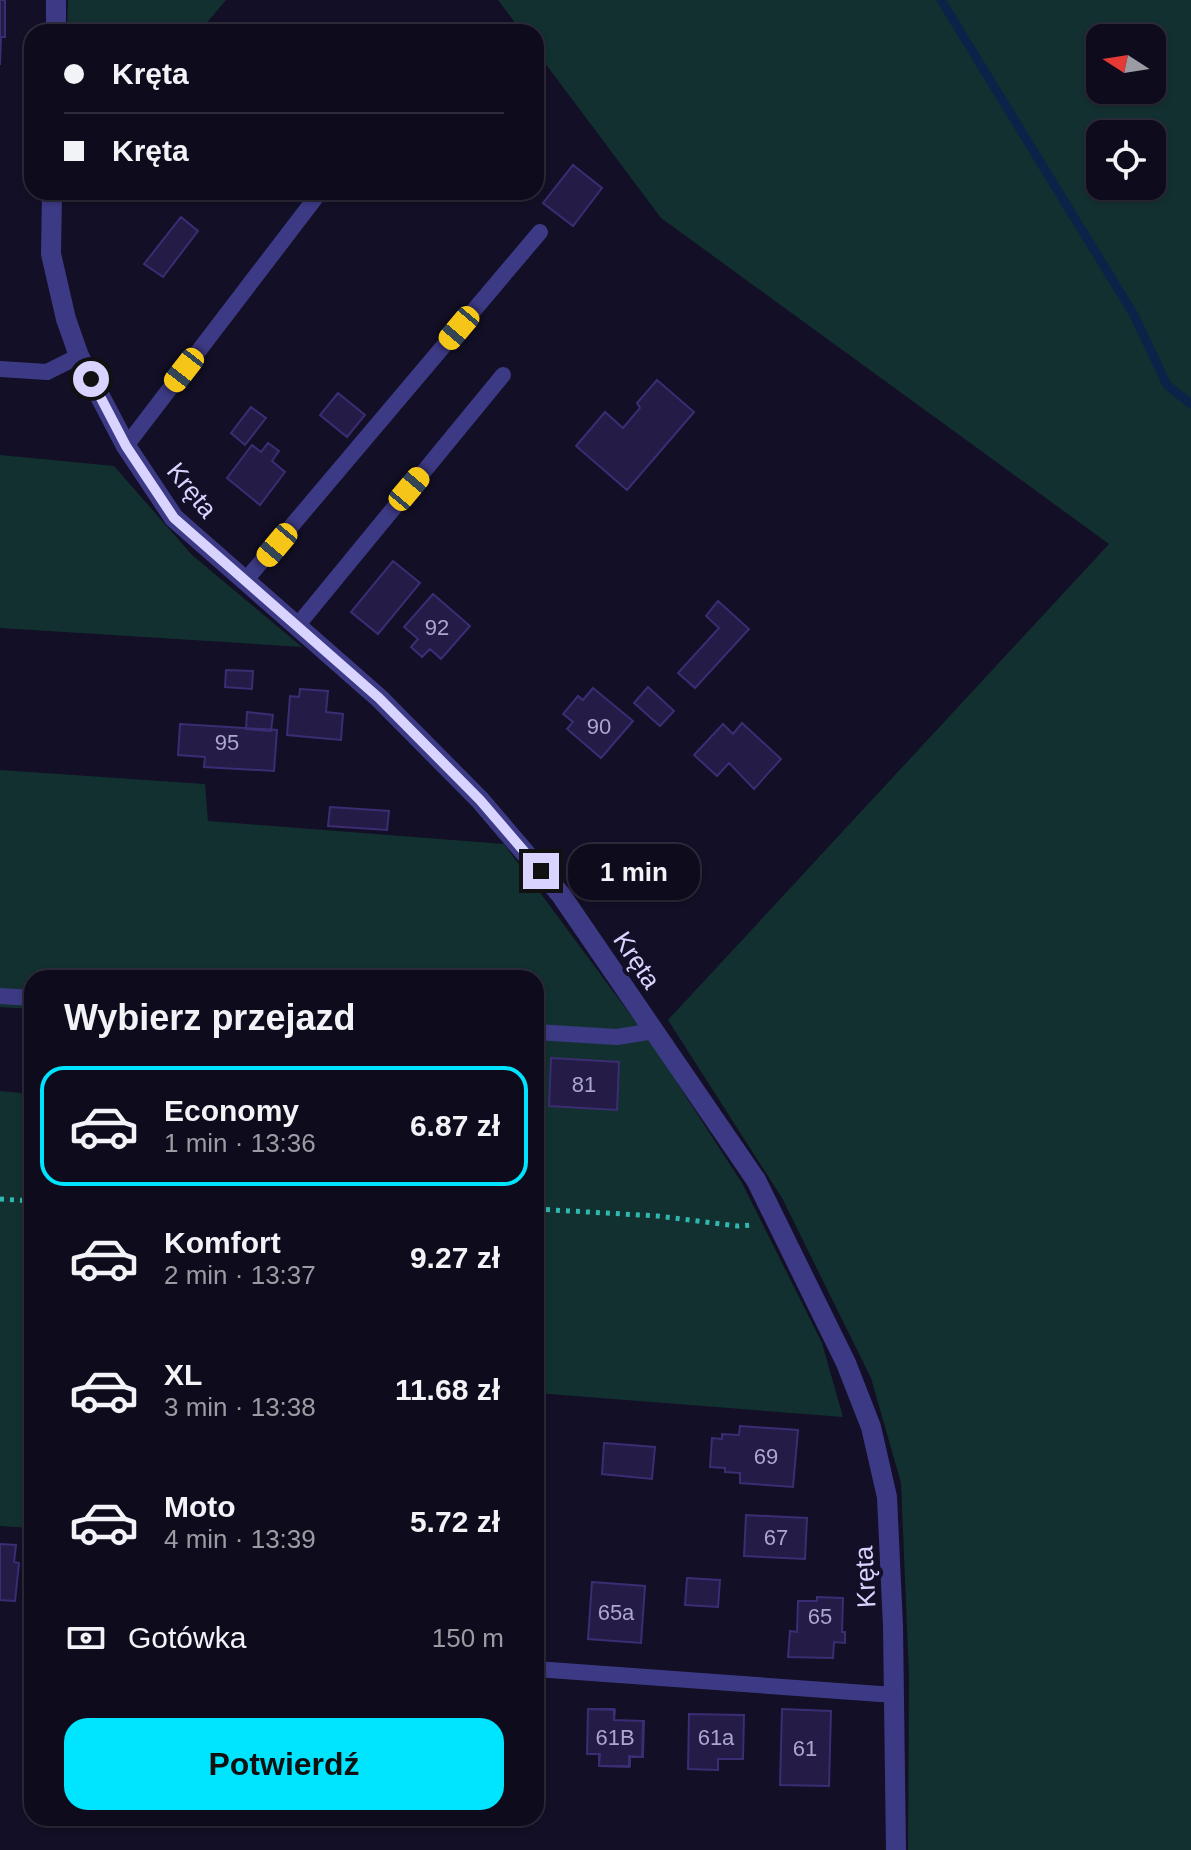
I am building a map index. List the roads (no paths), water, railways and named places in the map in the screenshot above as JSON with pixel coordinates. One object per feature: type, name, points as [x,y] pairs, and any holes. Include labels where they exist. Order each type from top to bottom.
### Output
[{"type":"street","points":[[56,0],[56,24]]},
{"type":"street","name":"Kręta","points":[[52,200],[51,254],[66,319],[79,356],[126,446],[174,518],[379,698],[480,800],[561,895],[756,1180],[846,1363],[871,1427],[887,1497],[896,1850]]},
{"type":"lane","points":[[126,446],[314,200]]},
{"type":"lane","points":[[245,581],[540,232]]},
{"type":"lane","points":[[0,369],[47,372],[79,356]]},
{"type":"lane","points":[[297,626],[503,375]]},
{"type":"lane","points":[[0,996],[24,998]]},
{"type":"lane","points":[[544,1032],[617,1037],[654,1031]]},
{"type":"lane","points":[[544,1670],[894,1695]]},
{"type":"waterway","points":[[941,0],[1134,315],[1167,385],[1191,404]]}]
